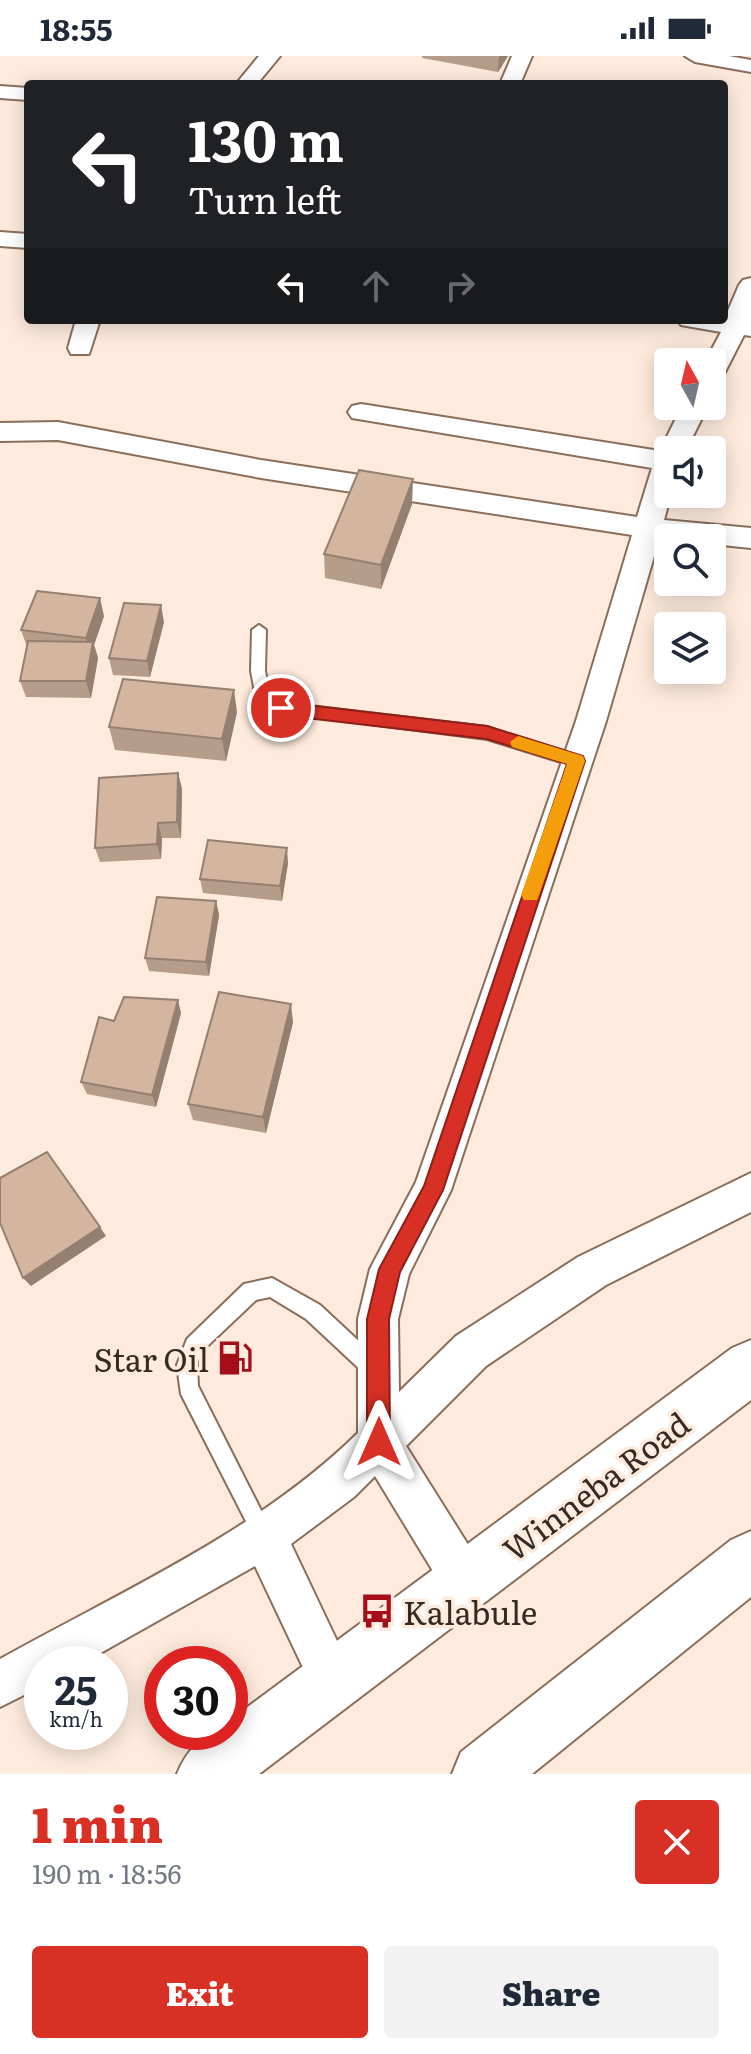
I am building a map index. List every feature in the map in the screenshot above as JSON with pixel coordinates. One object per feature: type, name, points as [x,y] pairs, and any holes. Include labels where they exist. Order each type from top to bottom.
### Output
[{"type":"highway","name":"Winneba Road","points":[[208,1774],[751,1367]]},
{"type":"highway","points":[[483,1774],[751,1560]]},
{"type":"street","points":[[249,80],[270,56]]},
{"type":"street","points":[[512,80],[522,56]]},
{"type":"street","points":[[695,56],[751,66]]},
{"type":"street","points":[[0,92],[24,94]]},
{"type":"street","points":[[0,239],[24,241]]},
{"type":"street","points":[[726,353],[744,327],[751,285]]},
{"type":"street","points":[[80,348],[87,324]]},
{"type":"street","points":[[721,324],[744,327]]},
{"type":"street","points":[[361,412],[654,458]]},
{"type":"street","points":[[0,432],[58,431],[261,469],[648,528],[751,538]]},
{"type":"street","points":[[466,1583],[379,1442],[378,1319],[390,1269],[432,1190],[577,761],[654,508]]},
{"type":"street","points":[[0,1684],[264,1537],[339,1482],[471,1351],[592,1271],[751,1192]]},
{"type":"street","points":[[264,1537],[332,1679]]},
{"type":"lane","points":[[259,630],[258,671],[263,698],[281,708],[487,733],[577,761]]},
{"type":"lane","points":[[264,1537],[188,1387],[187,1365],[194,1346],[251,1291],[272,1287],[313,1312],[379,1374]]},
{"type":"building","points":[[359,470],[413,479],[381,565],[324,554]]},
{"type":"building","points":[[37,591],[100,598],[86,638],[21,630]]},
{"type":"building","points":[[124,603],[161,605],[147,661],[109,658]]},
{"type":"building","points":[[28,641],[93,642],[86,681],[20,681]]},
{"type":"building","points":[[123,679],[234,690],[222,739],[109,727]]},
{"type":"building","points":[[178,773],[177,822],[158,823],[157,844],[95,848],[99,778]]},
{"type":"building","points":[[208,840],[287,848],[280,886],[200,879]]},
{"type":"building","points":[[157,897],[216,901],[206,962],[145,958]]},
{"type":"building","points":[[219,992],[291,1004],[263,1117],[188,1104]]},
{"type":"building","points":[[124,997],[178,1000],[152,1095],[81,1082],[99,1017],[114,1021]]},
{"type":"building","points":[[47,1152],[100,1227],[23,1278],[0,1223],[0,1178]]},
{"type":"slow traffic","points":[[518,742],[577,761],[530,895]]},
{"type":"place","name":"Star Oil","points":[[235,1358]]},
{"type":"place","name":"Kalabule","points":[[377,1611]]},
{"type":"route","points":[[281,708],[487,733],[577,761],[432,1190],[390,1269],[378,1319],[379,1442]]}]
